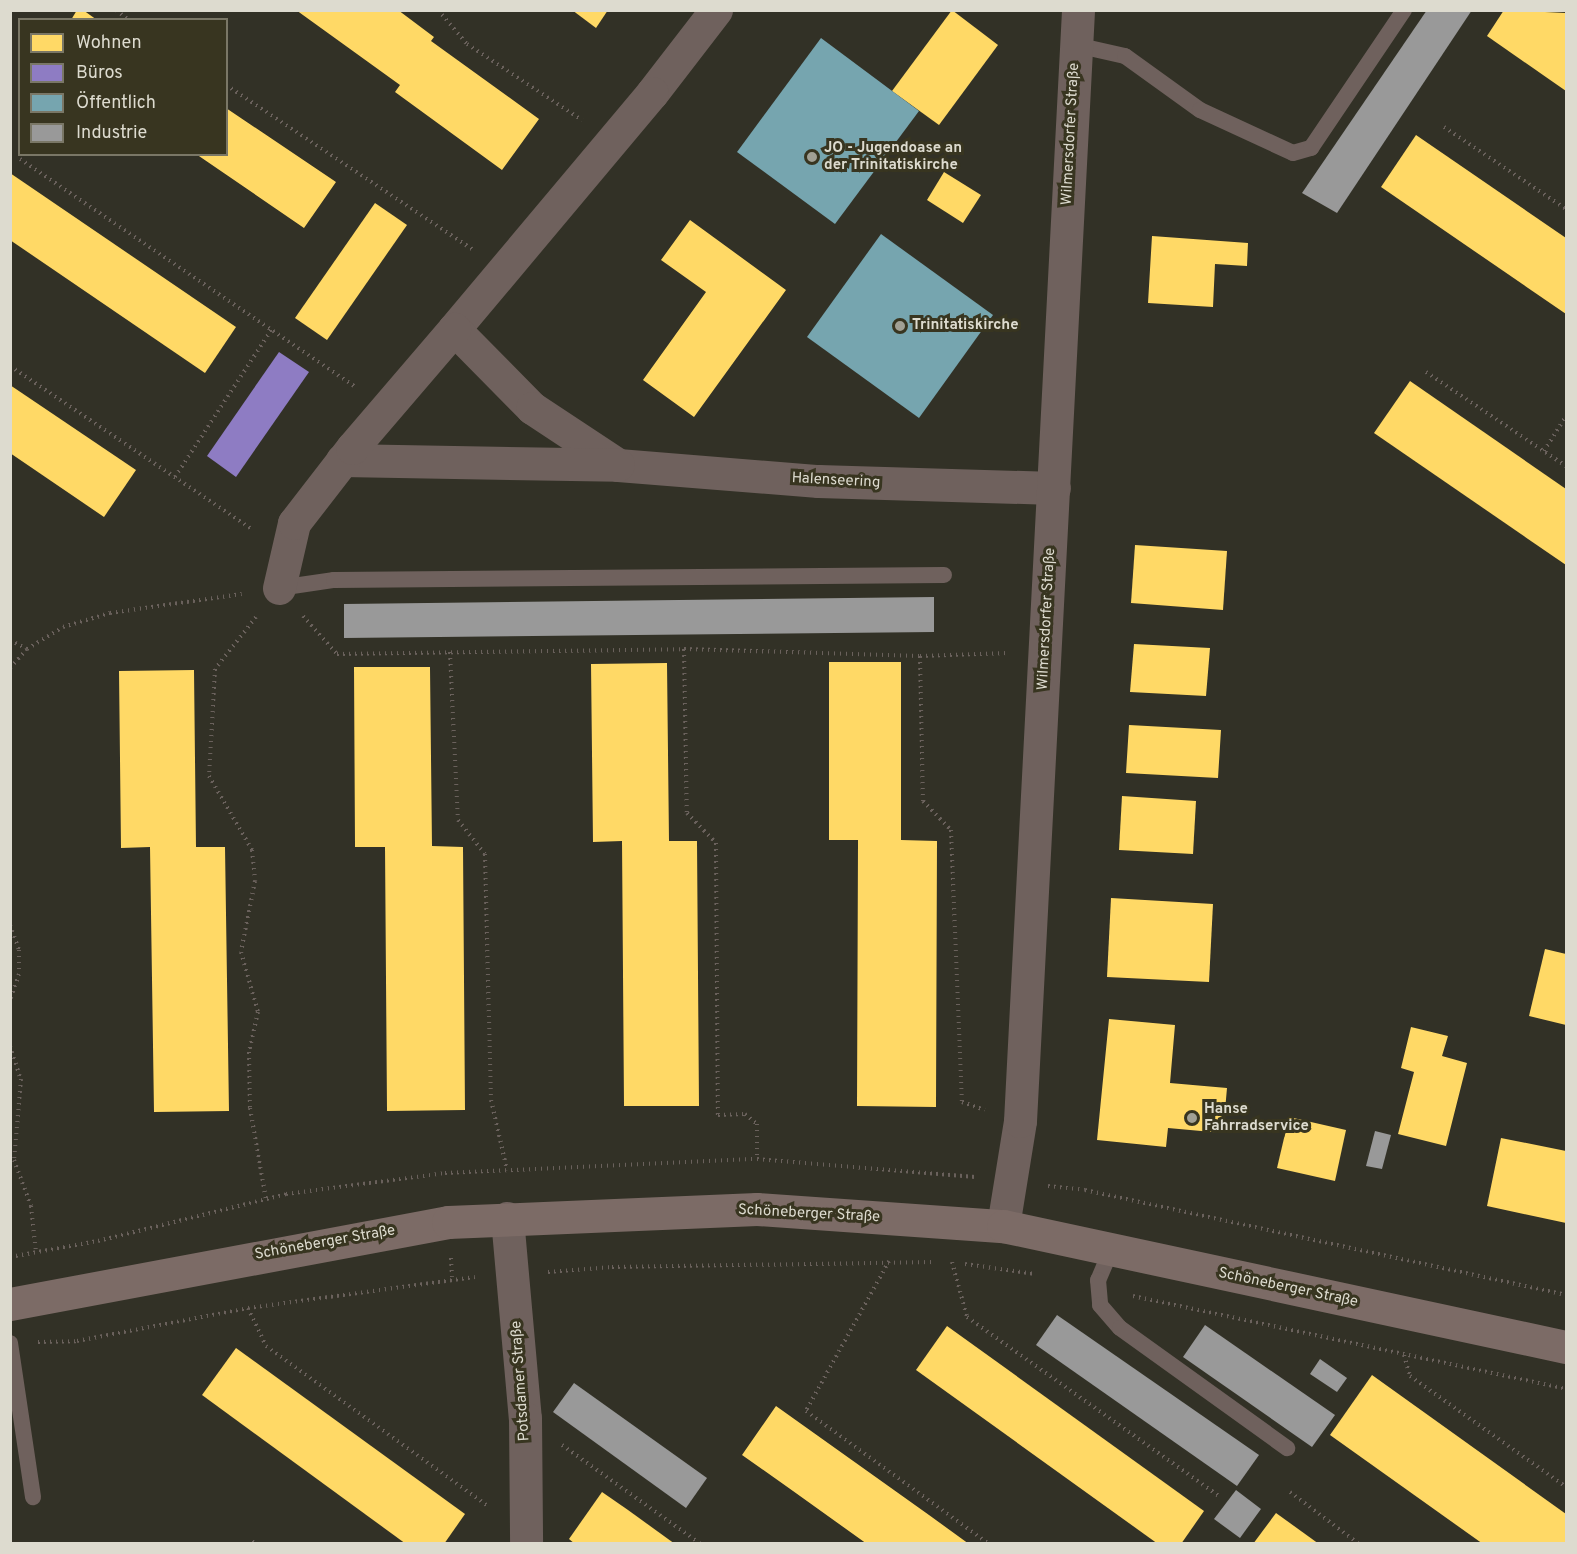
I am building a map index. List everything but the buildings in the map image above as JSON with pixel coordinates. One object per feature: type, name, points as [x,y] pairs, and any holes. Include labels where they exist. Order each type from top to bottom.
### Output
[{"type":"street","points":[[279,588],[294,523],[342,460],[613,140],[716,10]]},
{"type":"street","name":"Wilmersdorfer Straße","points":[[1003,1226],[1020,1121],[1078,10]]},
{"type":"street","name":"Halenseering","points":[[454,329],[531,408],[618,465]]},
{"type":"street","name":"Halenseering","points":[[342,460],[618,465],[818,481],[1054,488]]},
{"type":"street","name":"Schöneberger Straße","points":[[10,1304],[416,1227],[507,1218],[757,1209],[1003,1226],[1566,1347]]},
{"type":"street","name":"Potsdamer Straße","points":[[507,1218],[525,1418],[526,1538]]},
{"type":"lane","points":[[1076,45],[1125,56],[1200,110],[1293,153],[1311,148],[1404,10]]},
{"type":"lane","points":[[279,588],[334,580],[944,575]]},
{"type":"lane","points":[[1111,1250],[1099,1288],[1100,1305],[1120,1328],[1287,1448]]},
{"type":"lane","points":[[11,1344],[33,1497]]},
{"type":"path","points":[[438,10],[467,44],[613,140]]},
{"type":"path","points":[[228,86],[503,270]]},
{"type":"path","points":[[1444,127],[1566,209]]},
{"type":"path","points":[[20,159],[349,380],[382,412]]},
{"type":"path","points":[[175,477],[272,329]]},
{"type":"path","points":[[10,366],[287,553]]},
{"type":"path","points":[[1426,372],[1566,466]]},
{"type":"path","points":[[1544,451],[1566,417]]},
{"type":"path","points":[[279,588],[337,654],[684,649],[920,656],[1046,652]]},
{"type":"path","points":[[10,668],[27,649],[63,627],[110,613],[279,588]]},
{"type":"path","points":[[266,1200],[250,1108],[249,1052],[258,1012],[241,952],[255,882],[252,850],[209,776],[215,669],[279,588]]},
{"type":"path","points":[[10,640],[27,649]]},
{"type":"path","points":[[684,649],[687,813],[716,843],[718,1115],[745,1114],[757,1124],[757,1159]]},
{"type":"path","points":[[450,652],[458,820],[485,854],[491,1100],[507,1170]]},
{"type":"path","points":[[920,656],[923,801],[951,830],[962,1102],[1020,1121]]},
{"type":"path","points":[[10,925],[19,950],[19,974],[10,1000]]},
{"type":"path","points":[[10,1046],[21,1078],[14,1160],[31,1206],[36,1252]]},
{"type":"path","points":[[889,1261],[806,1411],[989,1544]]},
{"type":"path","points":[[11,1344],[77,1341],[248,1308],[452,1278],[612,1267],[889,1261],[952,1262],[1044,1275]]},
{"type":"path","points":[[952,1262],[967,1317],[1219,1496]]},
{"type":"path","points":[[1099,1288],[1566,1389]]},
{"type":"path","points":[[248,1308],[266,1346],[526,1538]]},
{"type":"path","points":[[1404,1355],[1410,1376],[1566,1487]]},
{"type":"path","points":[[525,1418],[701,1544]]},
{"type":"path","points":[[1290,1492],[1359,1544]]},
{"type":"place","name":"JO - Jugendoase an der Trinitatiskirche","points":[[812,157]]},
{"type":"place","name":"Trinitatiskirche","points":[[900,326]]},
{"type":"place","name":"Hanse Fahrradservice","points":[[1192,1118]]}]
